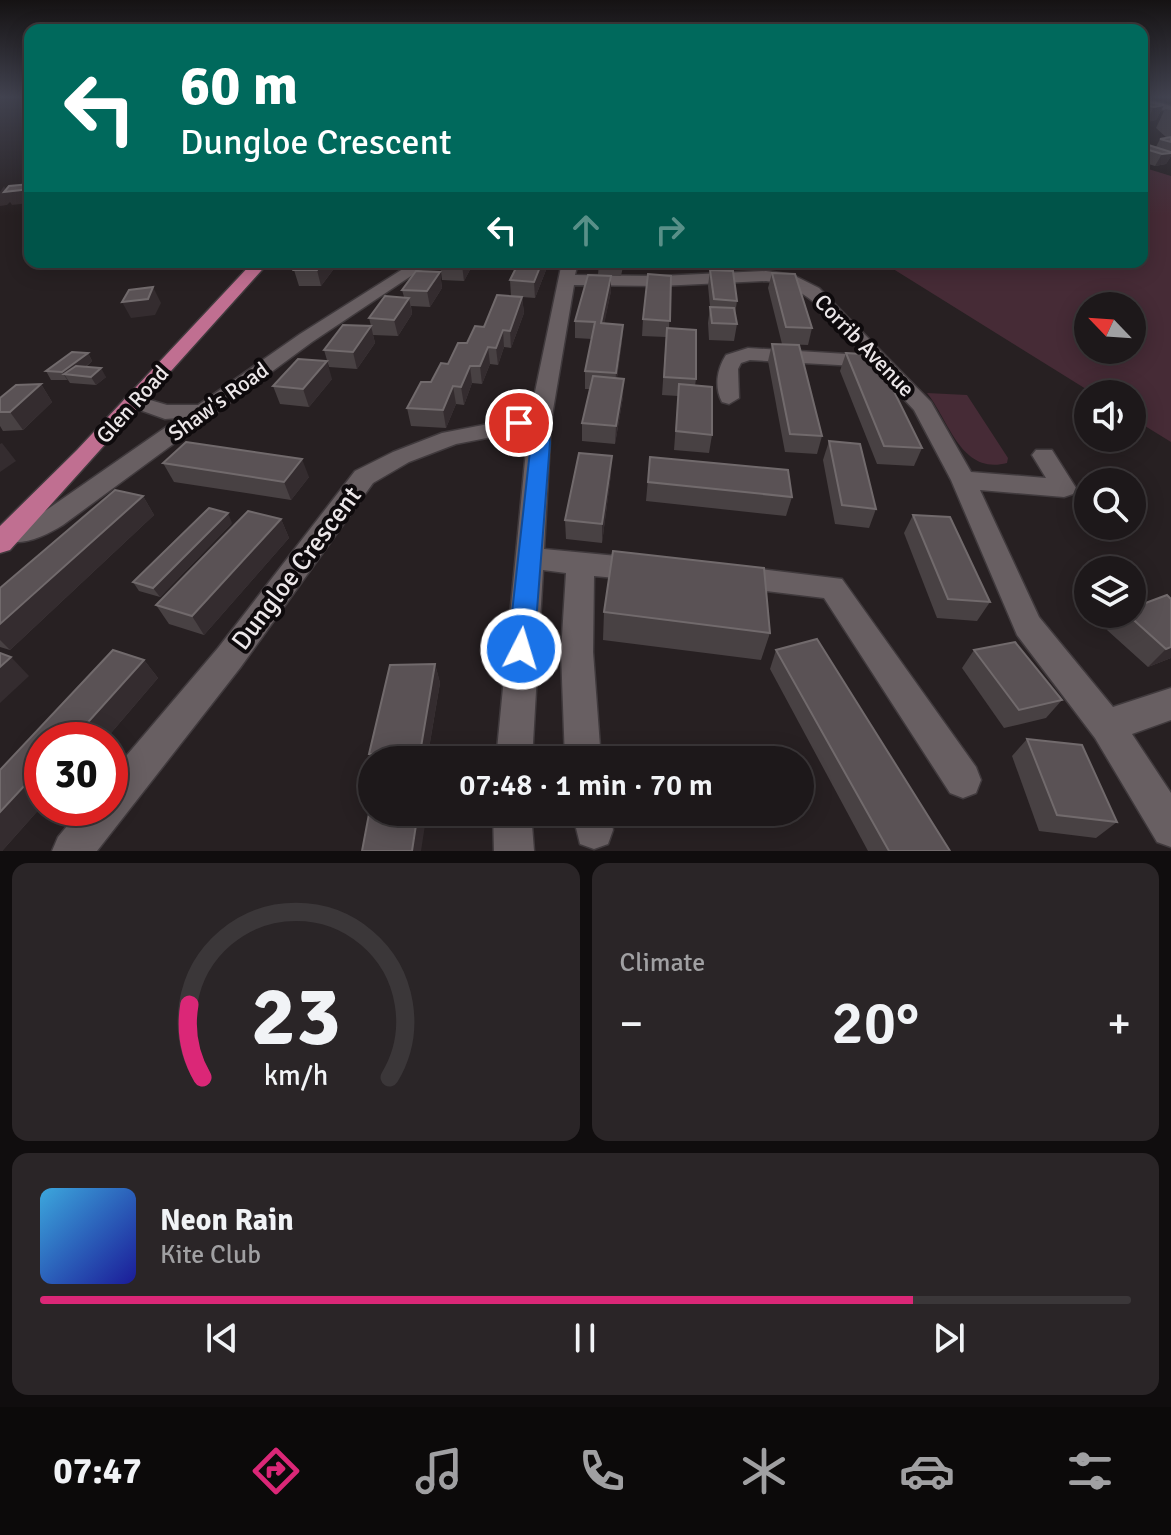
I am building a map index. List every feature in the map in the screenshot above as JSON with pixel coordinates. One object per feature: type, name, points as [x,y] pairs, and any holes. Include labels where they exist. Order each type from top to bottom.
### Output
[{"type":"main road","name":"Glen Road","points":[[5,538],[255,268]]},
{"type":"street","name":"Shaw's Road","points":[[5,538],[36,529],[54,518],[306,338],[415,268]]},
{"type":"street","name":"Corrib Avenue","points":[[569,271],[660,281],[719,270],[776,276],[807,286],[923,407],[963,480],[1028,626],[1107,726],[1171,828]]},
{"type":"street","points":[[515,746],[528,558],[541,442],[540,422],[569,271]]},
{"type":"street","points":[[729,398],[728,369],[733,359],[748,354],[883,362]]},
{"type":"street","points":[[133,401],[165,412],[204,411]]},
{"type":"street","name":"Dungloe Crescent","points":[[128,782],[229,658],[364,477],[401,457],[450,438],[511,424],[540,422]]},
{"type":"street","points":[[963,480],[1064,488],[1044,455]]},
{"type":"street","points":[[528,558],[659,571]]},
{"type":"street","points":[[580,563],[577,652],[582,746]]},
{"type":"street","points":[[706,575],[832,587],[963,780]]},
{"type":"street","points":[[1107,726],[1171,704]]},
{"type":"street","name":"Dungloe Crescent","points":[[72,851],[92,826]]},
{"type":"street","points":[[513,826],[514,851]]},
{"type":"shaded area","points":[[1148,169],[1171,176],[1171,442],[1146,427],[1146,380],[1074,382],[892,268],[1148,268]]},
{"type":"shaded area","points":[[927,393],[967,395],[1008,458],[1007,463],[991,465],[968,454]]},
{"type":"building","points":[[1148,145],[1171,152],[1162,154],[1148,150]]},
{"type":"building","points":[[24,185],[24,190],[4,192],[9,186]]},
{"type":"building","points":[[296,268],[318,268],[317,270],[294,270]]},
{"type":"building","points":[[516,268],[540,268],[534,282],[510,280]]},
{"type":"building","points":[[710,270],[733,271],[737,301],[714,299]]},
{"type":"building","points":[[416,271],[440,272],[427,291],[402,290]]},
{"type":"building","points":[[772,273],[795,274],[812,328],[786,327]]},
{"type":"building","points":[[648,274],[671,276],[670,321],[643,319]]},
{"type":"building","points":[[588,275],[611,276],[601,323],[623,325],[616,373],[585,371],[595,322],[575,321]]},
{"type":"building","points":[[153,287],[148,299],[122,302],[129,290]]},
{"type":"building","points":[[497,295],[522,297],[510,331],[503,330],[496,348],[488,347],[480,366],[470,366],[461,387],[453,386],[443,410],[407,408],[421,382],[431,382],[441,363],[448,364],[458,343],[467,343],[475,326],[484,327]]},
{"type":"building","points":[[385,296],[409,298],[394,320],[369,318]]},
{"type":"building","points":[[710,307],[734,308],[737,324],[712,323]]},
{"type":"building","points":[[343,325],[371,326],[353,352],[324,350]]},
{"type":"building","points":[[667,328],[696,330],[696,379],[664,377]]},
{"type":"building","points":[[772,344],[799,345],[822,436],[790,434]]},
{"type":"building","points":[[72,352],[88,353],[62,372],[46,371]]},
{"type":"building","points":[[846,353],[876,355],[922,448],[884,446]]},
{"type":"building","points":[[298,359],[327,361],[303,389],[273,386]]},
{"type":"building","points":[[76,366],[101,368],[91,377],[64,374]]},
{"type":"building","points":[[593,376],[624,379],[616,426],[582,423]]},
{"type":"building","points":[[41,384],[10,412],[0,412],[0,398],[16,385]]},
{"type":"building","points":[[679,384],[712,387],[712,435],[676,431]]},
{"type":"building","points":[[829,441],[860,444],[876,509],[842,505]]},
{"type":"building","points":[[186,442],[302,459],[284,482],[163,463]]},
{"type":"building","points":[[579,453],[612,456],[602,524],[565,520]]},
{"type":"building","points":[[650,457],[788,470],[792,497],[648,482]]},
{"type":"building","points":[[115,490],[143,496],[0,624],[0,588]]},
{"type":"building","points":[[209,508],[228,513],[153,588],[133,582]]},
{"type":"building","points":[[248,511],[281,519],[192,616],[156,605]]},
{"type":"building","points":[[913,515],[950,517],[990,602],[948,599]]},
{"type":"building","points":[[613,551],[764,568],[770,633],[604,612]]},
{"type":"building","points":[[1167,595],[1171,599],[1171,647],[1166,649],[1143,628],[1146,628],[1146,603]]},
{"type":"building","points":[[817,639],[950,851],[889,851],[776,650]]},
{"type":"building","points":[[1015,642],[1062,700],[1019,710],[974,650]]},
{"type":"building","points":[[113,650],[144,660],[88,722],[45,722]]},
{"type":"building","points":[[0,653],[11,657],[0,667]]},
{"type":"building","points":[[435,664],[421,746],[371,746],[390,665]]},
{"type":"building","points":[[1027,739],[1082,745],[1117,822],[1057,815]]},
{"type":"building","points":[[24,745],[24,786],[0,812],[0,770]]},
{"type":"building","points":[[367,826],[416,826],[412,851],[362,851]]},
{"type":"route","points":[[519,423],[540,422],[541,442],[521,649]]}]
